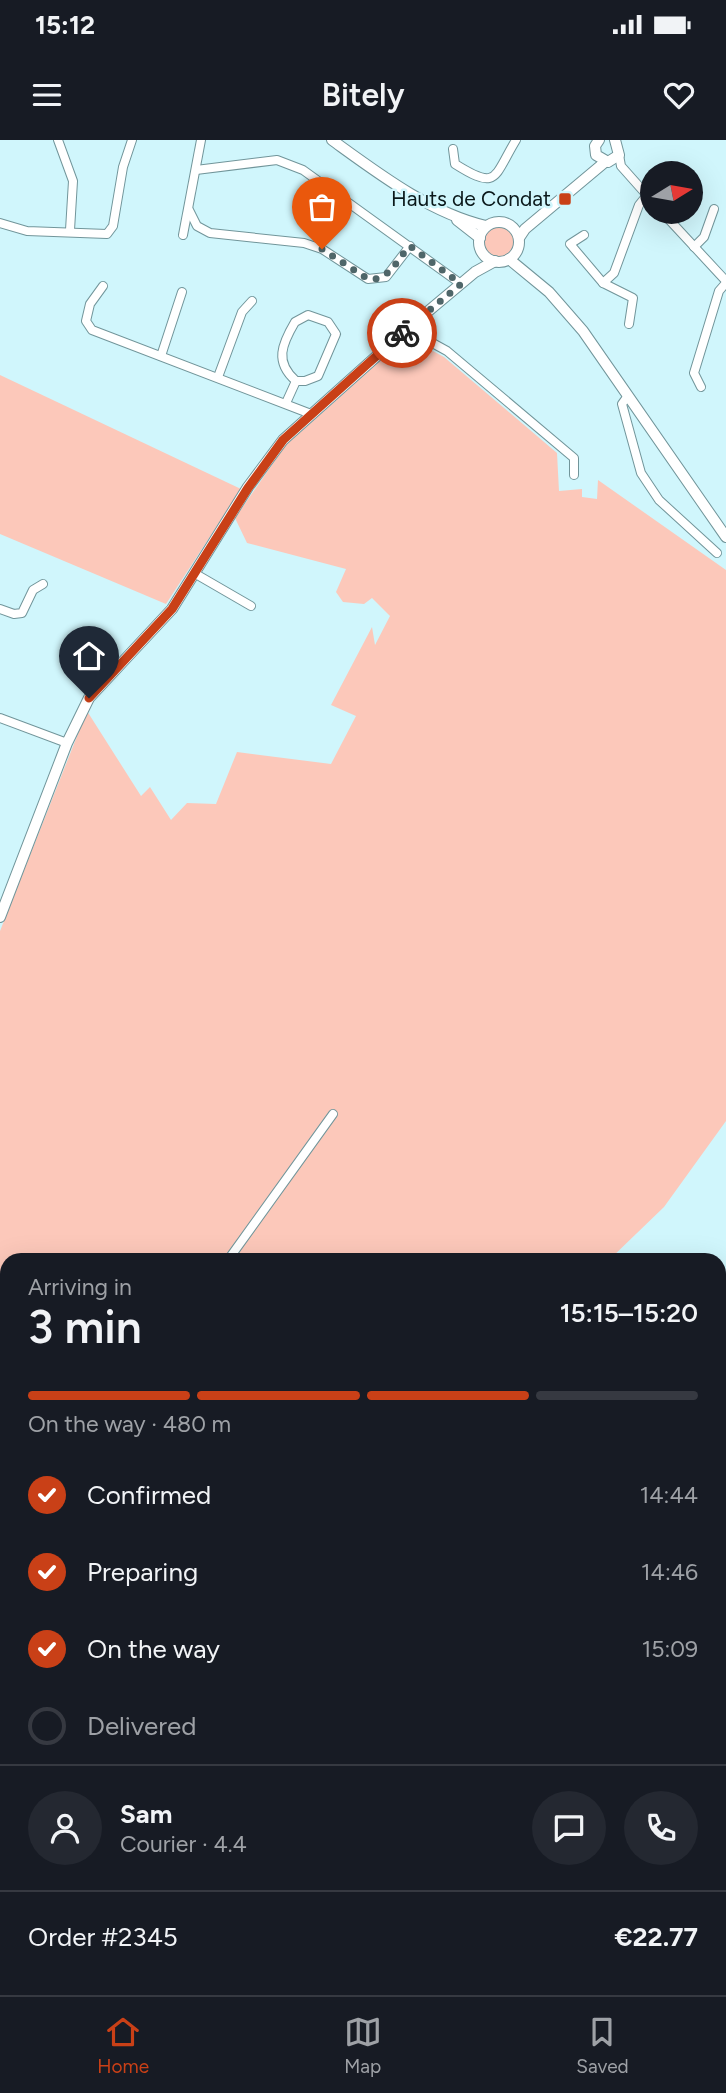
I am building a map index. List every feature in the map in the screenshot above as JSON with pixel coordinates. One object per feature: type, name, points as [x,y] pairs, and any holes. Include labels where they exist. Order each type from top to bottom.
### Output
[{"type":"main road","points":[[332,140],[387,178],[452,216],[480,239]]},
{"type":"main road","points":[[452,216],[486,226],[497,222],[508,224],[538,213],[609,150]]},
{"type":"main road","points":[[509,259],[525,229],[609,150]]},
{"type":"main road","points":[[508,224],[532,277]]},
{"type":"main road","points":[[475,272],[483,253],[480,239],[486,226]]},
{"type":"main road","points":[[483,253],[495,261]]},
{"type":"main road","points":[[0,918],[67,743],[94,691],[172,609],[276,450],[407,329],[475,272],[495,261],[509,259],[532,277],[583,331],[725,535]]},
{"type":"street","points":[[58,140],[73,181],[70,230]]},
{"type":"street","points":[[0,223],[27,231],[56,233],[70,230],[107,234],[110,231],[132,140]]},
{"type":"street","points":[[183,236],[201,140]]},
{"type":"street","points":[[453,149],[455,164],[481,180],[487,180],[494,176],[516,140]]},
{"type":"street","points":[[609,150],[640,187]]},
{"type":"street","points":[[196,170],[277,160],[303,170],[461,284]]},
{"type":"street","points":[[603,283],[614,273],[640,204]]},
{"type":"street","points":[[694,247],[705,237],[714,209]]},
{"type":"street","points":[[189,210],[197,226],[210,233],[304,243],[322,249],[368,279],[386,276],[410,246]]},
{"type":"street","points":[[673,224],[726,282],[719,291],[694,373],[701,387]]},
{"type":"street","points":[[584,235],[570,244],[603,283],[633,298],[629,324]]},
{"type":"street","points":[[103,286],[90,304],[86,321],[92,330],[312,414]]},
{"type":"street","points":[[161,356],[181,292]]},
{"type":"street","points":[[218,377],[242,313],[252,300]]},
{"type":"street","points":[[308,315],[317,316],[333,327],[334,342],[318,376],[306,381],[296,380],[284,369],[281,356],[295,322],[308,315]]},
{"type":"street","points":[[407,329],[447,351],[573,458],[574,475]]},
{"type":"street","points":[[286,404],[296,380]]},
{"type":"street","points":[[627,397],[622,404],[641,473],[659,500],[716,553]]},
{"type":"street","points":[[705,541],[725,535]]},
{"type":"street","points":[[194,573],[251,606]]},
{"type":"street","points":[[0,609],[14,614],[22,612],[33,590],[43,584]]},
{"type":"street","points":[[0,718],[67,743]]},
{"type":"street","points":[[234,1253],[333,1114]]},
{"type":"shaded area","points":[[499,227],[509,232],[514,242],[509,252],[499,257],[489,252],[484,242],[489,232]]},
{"type":"shaded area","points":[[407,337],[444,357],[557,453],[559,491],[582,489],[582,497],[597,499],[598,480],[726,570],[726,1121],[664,1207],[616,1253],[0,1253],[0,931],[87,711],[141,796],[150,787],[171,820],[187,803],[216,804],[237,752],[331,764],[356,716],[331,705],[372,627],[375,645],[390,616],[372,598],[364,604],[343,602],[336,592],[346,569],[247,543],[235,518],[285,446]]},
{"type":"shaded area","points":[[0,375],[241,489],[166,604],[0,534]]},
{"type":"way so far","points":[[322,249],[368,279],[377,280],[386,276],[410,246],[461,284],[402,333]]},
{"type":"place","name":"Hauts de Condat","points":[[565,199]]},
{"type":"route","points":[[89,698],[172,609],[248,488],[283,440],[402,333]]}]
